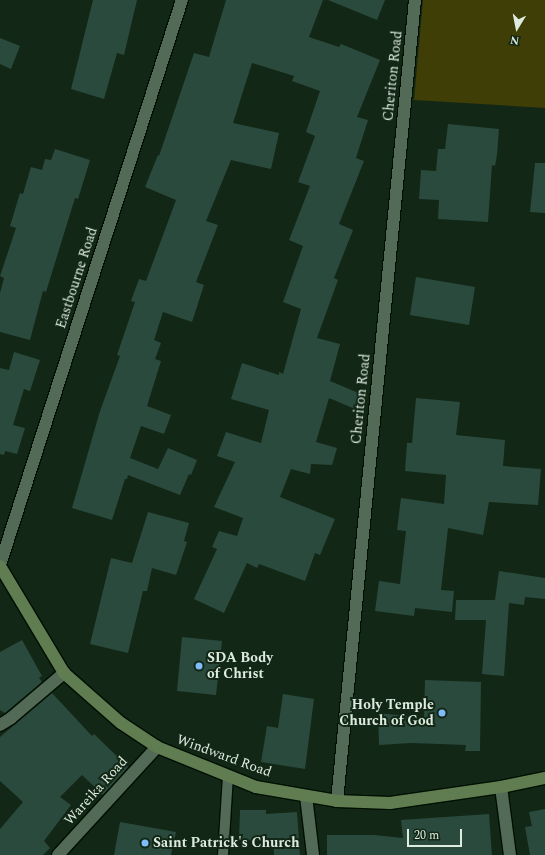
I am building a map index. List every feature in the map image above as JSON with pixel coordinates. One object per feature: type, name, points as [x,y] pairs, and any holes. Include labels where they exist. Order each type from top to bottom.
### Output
[{"type":"main road","name":"Windward Road","points":[[0,566],[64,673],[121,723],[157,747],[256,788],[337,801],[390,803],[501,787],[545,778]]},
{"type":"street","name":"Eastbourne Road","points":[[0,566],[182,0]]},
{"type":"street","name":"Cheriton Road","points":[[337,801],[415,0]]},
{"type":"street","points":[[0,725],[12,718],[64,673]]},
{"type":"street","name":"Wareika Road","points":[[58,855],[157,747]]},
{"type":"street","points":[[501,787],[510,855]]},
{"type":"street","points":[[306,796],[313,855]]},
{"type":"lane","points":[[223,855],[228,776]]},
{"type":"shaded area","points":[[423,0],[545,0],[545,108],[414,100]]},
{"type":"building","points":[[93,0],[137,0],[124,55],[117,53],[104,99],[71,89]]},
{"type":"building","points":[[226,0],[323,0],[309,37],[339,47],[341,44],[380,60],[357,117],[368,120],[356,158],[364,161],[339,224],[353,230],[334,278],[338,280],[317,338],[340,344],[330,381],[361,394],[355,409],[329,398],[316,442],[337,448],[332,465],[311,464],[310,474],[291,469],[280,497],[335,519],[320,555],[315,553],[305,581],[259,564],[257,568],[247,563],[224,613],[194,599],[217,549],[212,547],[219,531],[237,536],[243,518],[214,507],[235,462],[217,456],[226,432],[261,443],[269,410],[231,399],[242,363],[279,375],[279,372],[283,374],[301,309],[283,302],[303,246],[289,240],[310,186],[298,182],[315,136],[306,132],[320,91],[292,81],[294,76],[252,63],[233,123],[279,133],[271,169],[231,160],[206,221],[218,225],[196,282],[204,285],[192,322],[163,312],[154,340],[161,343],[155,359],[161,361],[147,406],[171,415],[164,434],[141,426],[130,458],[158,469],[168,448],[197,460],[191,475],[189,474],[180,495],[128,475],[127,479],[125,479],[112,520],[72,508],[100,411],[120,356],[117,355],[135,302],[131,301],[139,279],[146,281],[176,200],[145,187],[158,155],[159,156],[194,53],[209,57]]},
{"type":"building","points":[[328,0],[385,0],[377,20]]},
{"type":"building","points":[[0,38],[20,46],[11,69],[0,64]]},
{"type":"building","points":[[448,124],[499,129],[495,166],[492,165],[488,222],[438,219],[439,200],[419,199],[421,170],[436,171],[438,149],[445,149]]},
{"type":"building","points":[[55,149],[90,160],[78,199],[75,198],[46,292],[43,291],[30,340],[0,332],[0,293],[4,278],[0,276],[16,228],[10,226],[20,193],[23,194],[31,167],[42,170],[45,159],[51,160]]},
{"type":"building","points":[[535,163],[545,163],[545,213],[530,212]]},
{"type":"building","points":[[416,277],[475,287],[469,325],[410,315]]},
{"type":"building","points":[[14,352],[40,360],[30,391],[24,389],[13,425],[25,428],[17,454],[5,451],[4,455],[0,454],[0,368],[9,370]]},
{"type":"building","points":[[416,398],[460,402],[456,435],[505,440],[503,466],[541,469],[538,505],[489,502],[483,535],[448,528],[441,590],[454,591],[452,612],[415,608],[414,616],[375,611],[379,581],[400,584],[406,531],[397,530],[401,498],[444,504],[446,475],[405,471],[407,443],[412,443]]},
{"type":"building","points":[[148,512],[189,523],[184,541],[187,542],[176,575],[152,568],[147,591],[143,591],[128,653],[90,644],[111,558],[132,563]]},
{"type":"building","points":[[499,571],[545,578],[545,599],[525,597],[524,605],[509,603],[504,676],[482,674],[486,620],[455,620],[456,600],[495,600]]},
{"type":"building","name":"SDA Body of Christ","points":[[182,637],[222,641],[216,695],[177,691]]},
{"type":"building","points":[[22,640],[42,676],[39,678],[42,682],[5,713],[0,710],[0,652]]},
{"type":"building","points":[[425,680],[481,682],[480,751],[465,751],[466,745],[411,743],[379,745],[378,713],[424,718]]},
{"type":"building","points":[[52,693],[92,736],[94,734],[128,767],[103,795],[82,775],[60,797],[71,805],[44,841],[50,848],[43,855],[0,855],[0,829],[23,802],[0,781],[0,737]]},
{"type":"building","points":[[283,694],[314,699],[305,769],[261,762],[267,726],[278,728]]},
{"type":"building","points":[[545,809],[545,855],[530,855],[525,827],[532,826],[529,812]]},
{"type":"building","points":[[240,810],[266,810],[266,814],[297,812],[300,855],[274,855],[273,841],[239,840]]},
{"type":"building","points":[[489,814],[492,855],[327,855],[327,835],[374,835],[403,838],[401,820]]},
{"type":"building","name":"Saint Patrick's Church","points":[[120,822],[176,832],[171,855],[114,855]]},
{"type":"place","name":"SDA Body of Christ","points":[[199,666]]},
{"type":"place","name":"Holy Temple Church of God","points":[[442,713]]},
{"type":"place","name":"Saint Patrick's Church","points":[[145,843]]}]
